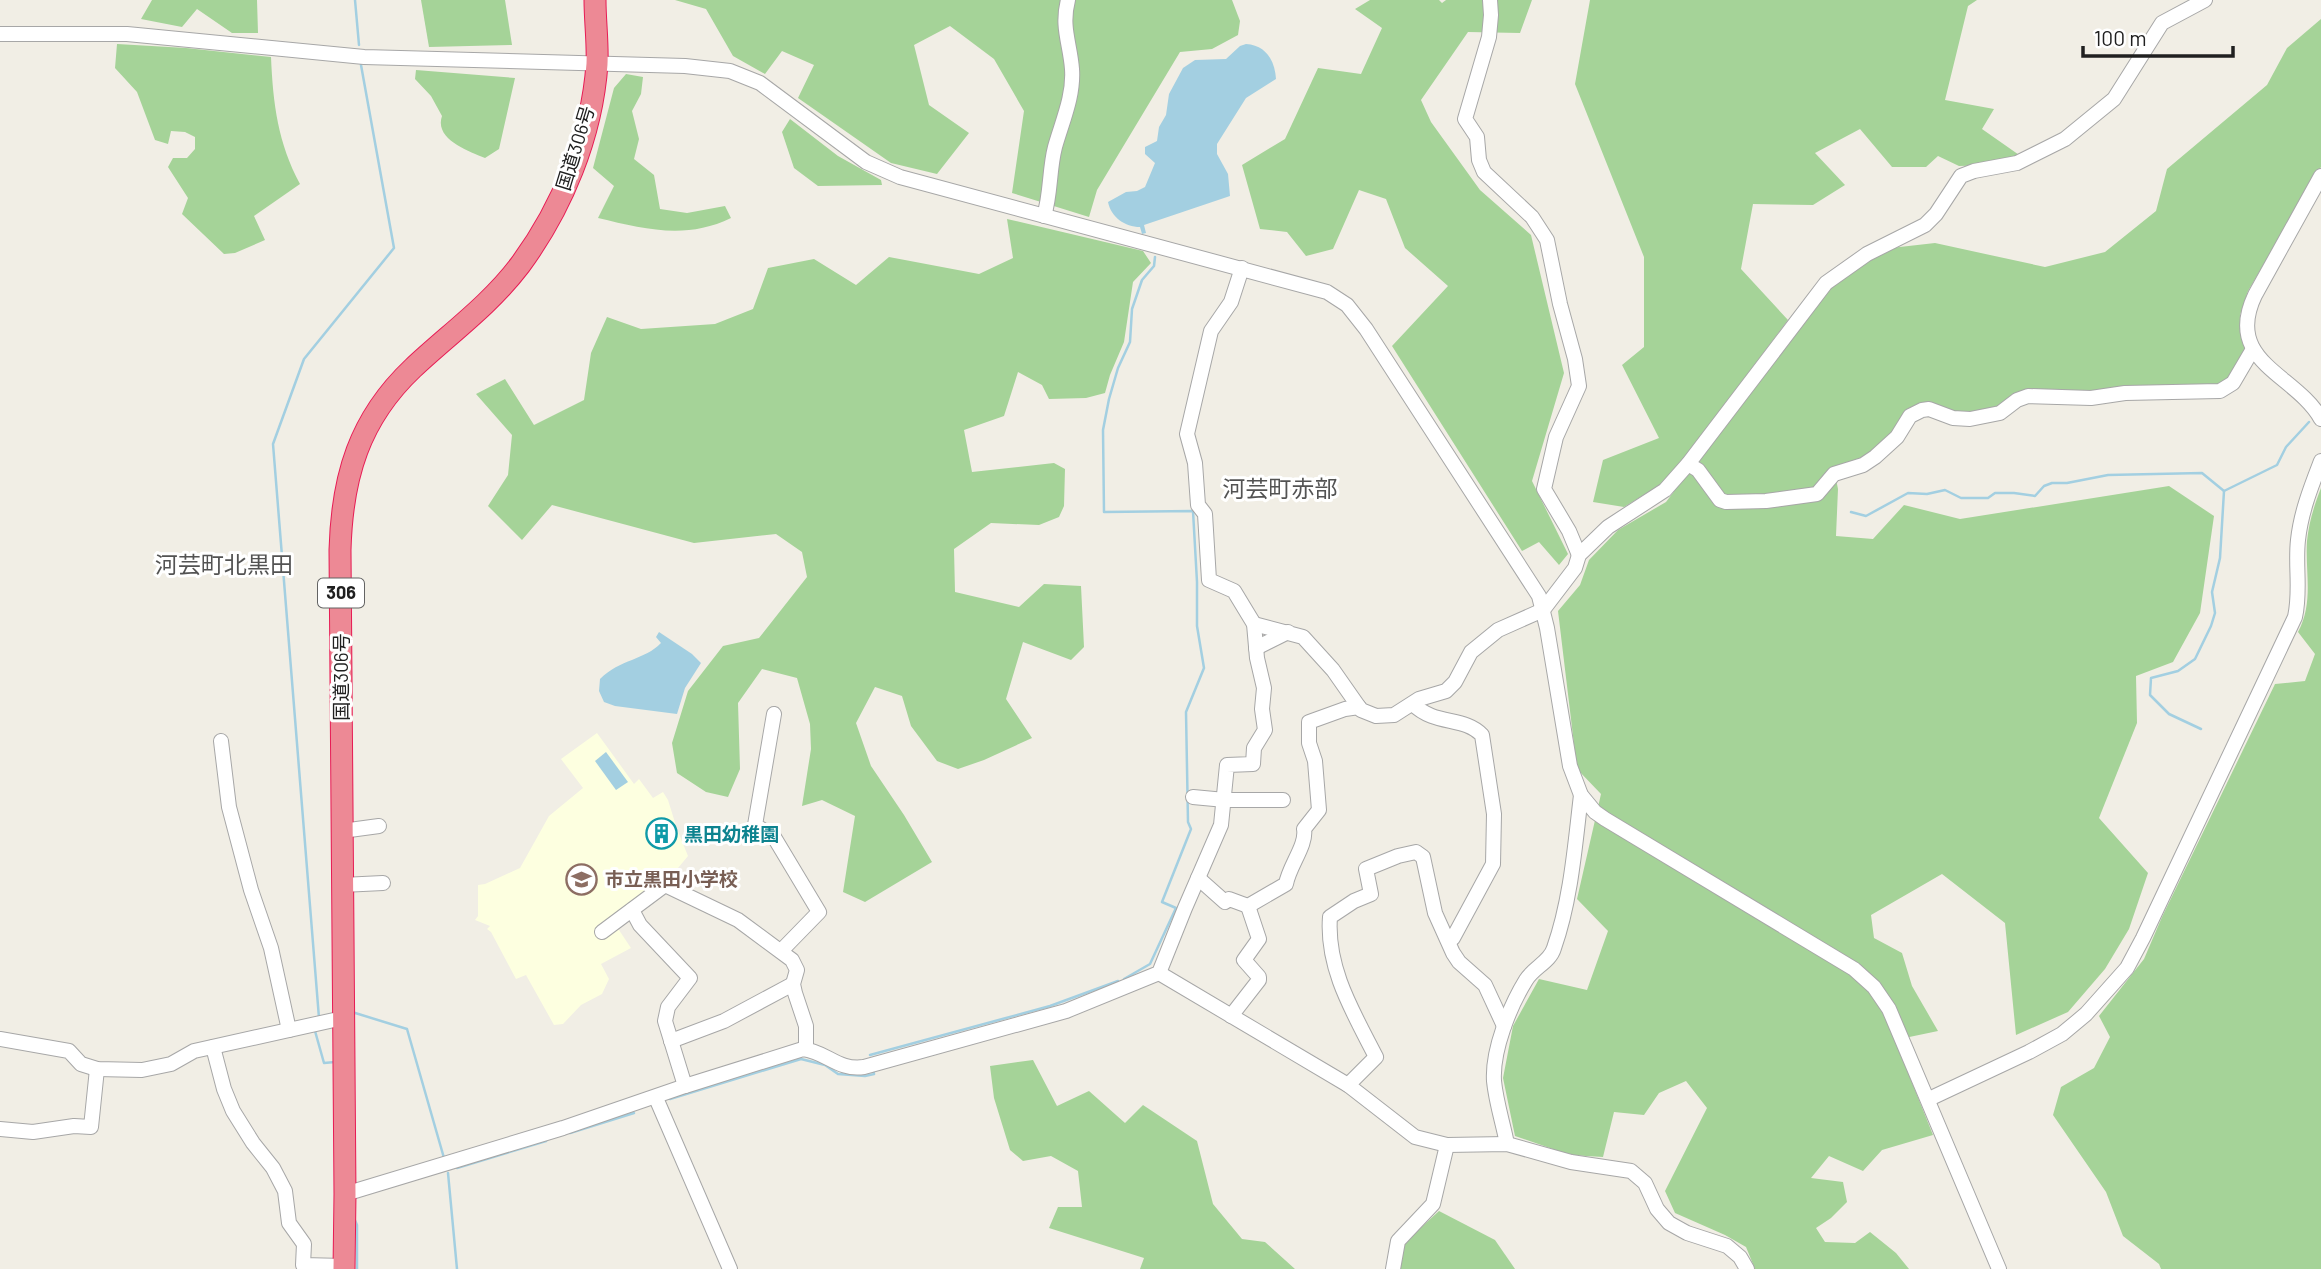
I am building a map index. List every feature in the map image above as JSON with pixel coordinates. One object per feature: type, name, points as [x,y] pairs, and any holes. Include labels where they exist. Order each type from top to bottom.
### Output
[{"type":"highway","name":"国道306号","points":[[344,1267],[341,521],[346,486],[356,449],[372,416],[413,368],[464,324],[519,267],[555,209],[573,168],[589,109],[597,64],[595,0]]},
{"type":"street","points":[[1044,216],[1049,201],[1055,148],[1066,118],[1071,88],[1072,69],[1064,23],[1068,0]]},
{"type":"street","points":[[1490,0],[1492,15],[1489,37],[1465,119],[1477,137],[1483,172],[1532,217],[1547,240],[1551,253],[1580,386],[1559,428],[1544,489],[1574,541],[1579,555]]},
{"type":"street","points":[[1254,624],[1303,637],[1359,707],[1368,713],[1394,715],[1419,699],[1446,691],[1455,682],[1471,652],[1498,630],[1543,610],[1575,568],[1579,555],[1608,527],[1665,491],[1826,283],[1867,254],[1925,225],[1936,214],[1961,176],[2017,163],[2066,139],[2114,99],[2162,23],[2205,0]]},
{"type":"street","points":[[0,34],[127,34],[363,57],[712,68],[744,75],[771,90],[848,149],[873,165],[900,177],[1327,292],[1353,313],[1539,596],[1567,756],[1581,795],[1595,812],[1605,819],[1864,977],[1883,998],[1929,1099],[1999,1269]]},
{"type":"street","points":[[2321,176],[2252,302],[2247,326],[2253,349],[2272,372],[2305,398],[2321,419]]},
{"type":"street","points":[[345,1194],[375,1187],[806,1049],[820,1053],[845,1067],[864,1067],[1066,1012],[1159,973],[1221,825],[1227,765],[1252,764],[1254,748],[1265,730],[1262,709],[1264,693],[1254,624],[1234,591],[1209,580],[1205,514],[1198,505],[1195,463],[1187,434],[1212,331],[1231,302],[1242,268]]},
{"type":"street","points":[[1688,464],[1698,470],[1720,500],[1726,502],[1811,496],[1817,494],[1834,474],[1863,466],[1875,457],[1897,438],[1910,416],[1922,410],[1929,409],[1953,418],[1970,419],[2000,413],[2017,400],[2028,396],[2091,398],[2125,393],[2220,391],[2233,383],[2253,349]]},
{"type":"street","points":[[1929,1099],[2062,1034],[2085,1014],[2131,962],[2295,617],[2299,593],[2299,528],[2321,461]]},
{"type":"street","points":[[1256,648],[1288,632]]},
{"type":"street","points":[[1413,704],[1425,715],[1465,725],[1482,735],[1494,814],[1493,864],[1449,941]]},
{"type":"street","points":[[1248,906],[1286,884],[1290,867],[1305,835],[1304,830],[1319,810],[1315,761],[1309,743],[1309,722],[1345,709],[1359,707]]},
{"type":"street","points":[[774,714],[755,825],[774,837],[819,912],[781,951]]},
{"type":"street","points":[[221,741],[229,807],[251,891],[271,948],[289,1030]]},
{"type":"street","points":[[1507,1144],[1494,1072],[1504,1026],[1526,981],[1554,950],[1576,845],[1581,795]]},
{"type":"street","points":[[1193,797],[1283,800]]},
{"type":"street","points":[[342,831],[379,826]]},
{"type":"street","points":[[1348,1085],[1376,1057],[1351,1007],[1332,959],[1330,917],[1354,901],[1371,894],[1366,869],[1398,856],[1416,852],[1426,861],[1435,913],[1459,962],[1485,985],[1504,1026]]},
{"type":"street","points":[[1198,878],[1225,902],[1229,899],[1248,906]]},
{"type":"street","points":[[342,885],[383,883]]},
{"type":"street","points":[[602,932],[665,885],[738,920],[796,965],[793,984],[806,1026],[806,1049]]},
{"type":"street","points":[[1231,1016],[1259,980],[1244,960],[1259,939],[1248,906]]},
{"type":"street","points":[[632,910],[640,925],[690,978],[665,1012],[665,1021],[685,1086]]},
{"type":"street","points":[[1159,973],[1348,1085],[1415,1137],[1447,1145],[1507,1144],[1571,1163],[1631,1171],[1645,1184],[1657,1209],[1670,1223],[1687,1233],[1727,1246],[1740,1257],[1747,1269]]},
{"type":"street","points":[[671,1041],[724,1021],[793,984]]},
{"type":"street","points":[[0,1039],[69,1051],[81,1064],[97,1069],[155,1069],[171,1064],[194,1051],[343,1018]]},
{"type":"street","points":[[213,1047],[224,1090],[233,1111],[273,1168],[285,1191],[289,1223],[304,1244],[303,1265],[344,1267]]},
{"type":"street","points":[[0,1129],[33,1132],[74,1126],[91,1127],[97,1069]]},
{"type":"street","points":[[656,1098],[730,1269]]},
{"type":"street","points":[[1393,1269],[1398,1241],[1433,1204],[1447,1145]]},
{"type":"shaded area","name":"市立黒田小学校","points":[[597,733],[634,784],[639,779],[653,798],[663,792],[688,856],[668,880],[617,927],[631,948],[601,964],[609,979],[602,994],[581,1005],[563,1024],[554,1025],[526,975],[516,979],[487,929],[490,926],[475,920],[478,916],[478,885],[520,868],[549,816],[583,788],[561,759]]},
{"type":"green space","points":[[152,0],[257,0],[258,33],[232,33],[197,9],[182,27],[141,19]]},
{"type":"green space","points":[[421,0],[505,0],[512,45],[429,47]]},
{"type":"green space","points":[[675,0],[1232,0],[1240,21],[1238,35],[1212,49],[1180,52],[1097,190],[1089,217],[1012,193],[1024,111],[994,59],[950,26],[914,45],[929,105],[969,133],[937,174],[891,163],[798,98],[814,65],[782,51],[765,74],[733,56],[706,9]]},
{"type":"green space","points":[[1370,0],[1439,0],[1442,3],[1446,0],[1532,0],[1520,33],[1468,32],[1421,100],[1431,122],[1480,190],[1531,235],[1564,373],[1532,481],[1568,554],[1559,565],[1539,542],[1522,551],[1392,346],[1448,286],[1405,248],[1386,199],[1359,190],[1333,249],[1306,256],[1287,232],[1260,229],[1242,165],[1285,139],[1318,68],[1361,74],[1382,28],[1355,9]]},
{"type":"green space","points":[[1590,0],[1977,0],[1968,6],[1945,100],[1994,109],[1982,129],[2022,157],[1994,165],[1959,166],[1938,156],[1926,167],[1892,167],[1860,129],[1815,153],[1845,185],[1813,205],[1753,204],[1741,269],[1788,320],[1667,481],[1624,507],[1593,502],[1603,460],[1659,438],[1622,365],[1644,347],[1644,257],[1575,84]]},
{"type":"green space","points":[[2321,19],[2321,167],[2248,291],[2240,315],[2241,334],[2247,353],[2232,379],[2220,387],[2030,393],[1998,410],[1952,413],[1929,405],[1863,462],[1834,469],[1838,489],[1836,536],[1873,539],[1904,505],[1960,519],[2169,486],[2214,516],[2200,613],[2173,662],[2136,676],[2137,723],[2099,818],[2148,873],[2129,929],[2105,969],[2068,1012],[2016,1035],[2005,923],[1942,874],[1871,915],[1874,938],[1902,953],[1912,986],[1938,1031],[1895,1040],[1933,1135],[1882,1150],[1863,1171],[1829,1156],[1811,1178],[1843,1182],[1847,1202],[1816,1228],[1825,1242],[1855,1243],[1870,1232],[1896,1253],[1909,1269],[1755,1269],[1746,1247],[1675,1213],[1665,1191],[1707,1108],[1686,1081],[1659,1093],[1644,1115],[1614,1112],[1603,1157],[1570,1155],[1515,1136],[1503,1078],[1513,1026],[1539,979],[1587,990],[1608,931],[1577,899],[1601,794],[1577,769],[1558,611],[1580,585],[1589,560],[1618,530],[1666,502],[1821,296],[1845,275],[1891,248],[1935,243],[2045,267],[2105,252],[2156,211],[2167,169],[2267,85],[2287,48]]},
{"type":"green space","points":[[117,44],[271,57],[278,123],[286,153],[300,184],[254,216],[265,240],[235,253],[224,254],[182,214],[188,198],[168,167],[173,158],[187,158],[195,149],[195,137],[185,132],[171,131],[168,144],[155,140],[137,92],[115,68]]},
{"type":"green space","points":[[416,70],[515,78],[499,149],[485,158],[462,148],[448,138],[441,124],[442,116],[431,96],[415,79]]},
{"type":"green space","points":[[626,74],[643,77],[641,94],[632,111],[639,139],[634,159],[654,175],[660,209],[687,213],[725,206],[731,218],[714,225],[681,231],[648,229],[598,218],[614,186],[593,168],[614,88]]},
{"type":"green space","points":[[790,119],[838,156],[881,180],[882,185],[818,186],[794,168],[782,132]]},
{"type":"green space","points":[[1007,219],[1143,251],[1151,263],[1133,282],[1124,342],[1105,393],[1086,398],[1049,399],[1042,385],[1018,372],[1004,416],[964,430],[972,472],[1054,463],[1065,469],[1064,506],[1059,517],[1039,525],[991,523],[954,549],[955,592],[1019,607],[1044,584],[1081,586],[1084,647],[1071,660],[1023,642],[1006,699],[1032,738],[958,769],[937,761],[911,726],[902,696],[875,687],[856,723],[871,766],[932,862],[865,902],[843,892],[855,816],[822,800],[802,806],[811,749],[810,724],[797,678],[762,669],[738,703],[740,769],[728,797],[706,792],[677,773],[672,743],[688,691],[723,646],[759,638],[807,577],[802,552],[776,534],[694,543],[552,505],[522,540],[488,506],[508,475],[512,435],[476,394],[505,379],[534,425],[584,400],[591,353],[607,317],[641,329],[715,324],[753,309],[768,268],[814,259],[856,285],[889,257],[979,274],[1013,258]]},
{"type":"green space","points":[[2321,488],[2321,1269],[2161,1269],[2159,1264],[2123,1236],[2106,1192],[2053,1115],[2061,1087],[2094,1068],[2110,1037],[2099,1016],[2144,959],[2275,684],[2305,681],[2315,654],[2298,632],[2306,610],[2308,534]]},
{"type":"green space","points":[[1033,1060],[1057,1106],[1089,1091],[1125,1123],[1143,1105],[1197,1141],[1213,1204],[1242,1239],[1265,1242],[1295,1269],[1140,1269],[1144,1258],[1049,1228],[1058,1207],[1082,1207],[1078,1171],[1051,1156],[1023,1161],[1010,1150],[994,1098],[990,1066]]},
{"type":"green space","points":[[1439,1211],[1495,1240],[1515,1269],[1399,1269],[1402,1245]]},
{"type":"water","points":[[1246,44],[1259,47],[1268,55],[1274,66],[1276,79],[1246,98],[1217,144],[1217,154],[1228,174],[1230,196],[1144,225],[1146,233],[1142,234],[1140,227],[1120,220],[1112,212],[1108,202],[1126,192],[1145,187],[1155,163],[1145,154],[1145,147],[1157,141],[1159,127],[1166,115],[1169,94],[1183,68],[1195,60],[1226,59]]},
{"type":"water","points":[[659,632],[701,663],[685,688],[677,714],[615,706],[604,702],[599,691],[600,679],[616,667],[655,649],[661,643],[656,637]]},
{"type":"water","points":[[606,752],[628,782],[616,790],[595,761]]},
{"type":"waterway","points":[[355,0],[359,45]]},
{"type":"waterway","points":[[319,1018],[273,444],[304,359],[394,248],[361,65]]},
{"type":"waterway","points":[[1124,979],[1150,964],[1176,908],[1162,902],[1191,829],[1188,822],[1186,712],[1204,668],[1197,626],[1193,511],[1104,512],[1103,430],[1109,399],[1118,368],[1130,342],[1132,309],[1142,280],[1154,266],[1155,257]]},
{"type":"waterway","points":[[1851,512],[1866,516],[1908,493],[1927,494],[1945,490],[1961,498],[1988,498],[1995,493],[2035,496],[2044,486],[2052,483],[2067,483],[2108,475],[2202,473],[2224,491],[2277,465],[2286,447],[2309,422]]},
{"type":"waterway","points":[[2201,729],[2169,714],[2150,695],[2151,678],[2178,671],[2195,659],[2211,626],[2215,613],[2212,592],[2220,558],[2224,491]]},
{"type":"waterway","points":[[870,1055],[1050,1006],[1118,981]]},
{"type":"waterway","points":[[352,1012],[407,1029],[444,1158]]},
{"type":"waterway","points":[[315,1031],[324,1063],[335,1062]]},
{"type":"waterway","points":[[670,1099],[801,1059],[825,1065],[838,1074],[865,1076],[874,1074],[873,1069]]},
{"type":"waterway","points":[[570,1133],[634,1113]]},
{"type":"waterway","points":[[457,1168],[546,1141]]},
{"type":"waterway","points":[[448,1173],[457,1269]]},
{"type":"waterway","points":[[354,1218],[357,1225],[357,1269]]},
{"type":"place","name":"黒田幼稚園","points":[[661,834]]},
{"type":"place","name":"市立黒田小学校","points":[[582,879]]},
{"type":"district","name":"河芸町赤部","points":[[1280,489]]},
{"type":"district","name":"河芸町北黒田","points":[[224,565]]}]
